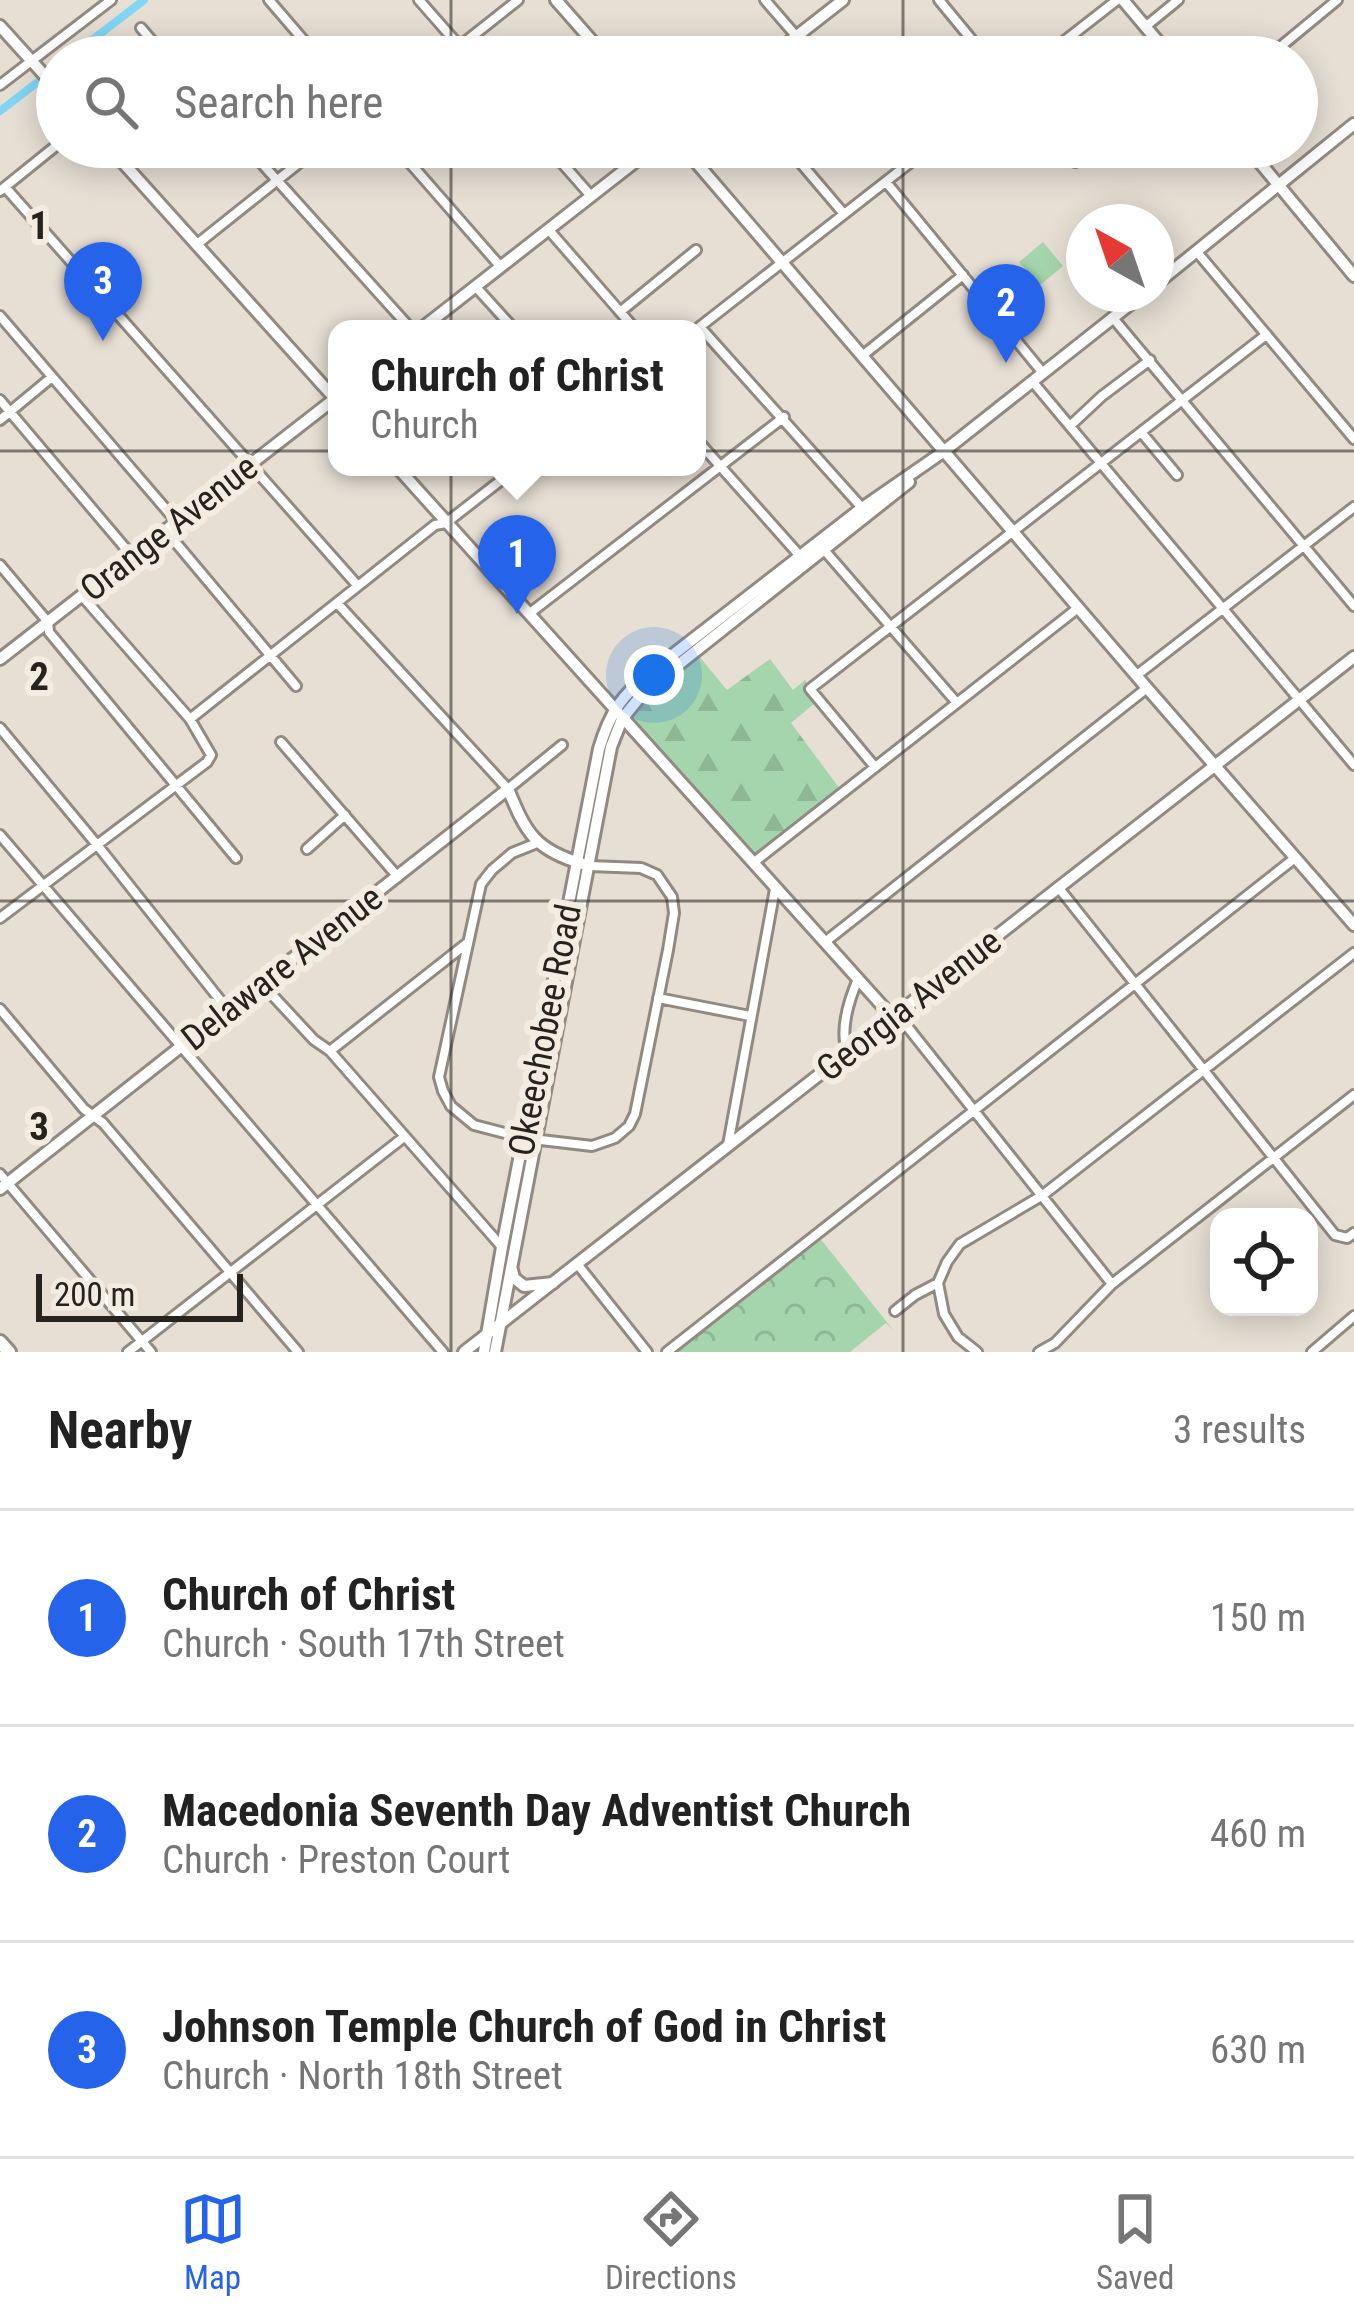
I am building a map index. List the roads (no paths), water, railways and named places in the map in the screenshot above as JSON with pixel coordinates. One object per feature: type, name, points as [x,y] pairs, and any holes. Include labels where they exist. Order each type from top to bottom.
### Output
[{"type":"main road","points":[[0,1342],[8,1352]]},
{"type":"street","points":[[69,36],[111,0]]},
{"type":"street","points":[[269,0],[300,36]]},
{"type":"street","points":[[419,0],[451,36]]},
{"type":"street","points":[[473,36],[518,0]]},
{"type":"street","points":[[556,0],[588,36]]},
{"type":"street","points":[[765,0],[795,36]]},
{"type":"street","points":[[797,36],[843,0]]},
{"type":"street","points":[[939,0],[969,36]]},
{"type":"street","points":[[1072,36],[1120,0],[1153,36]]},
{"type":"street","points":[[1145,27],[1178,0]]},
{"type":"street","points":[[1293,36],[1337,0]]},
{"type":"street","points":[[0,26],[35,65],[0,85]]},
{"type":"street","points":[[140,28],[147,36]]},
{"type":"street","points":[[1318,153],[1354,124]]},
{"type":"street","points":[[36,163],[3,189],[358,586]]},
{"type":"street","points":[[128,168],[328,390]]},
{"type":"street","points":[[266,168],[403,320]]},
{"type":"street","points":[[196,245],[292,168]]},
{"type":"street","points":[[414,168],[500,266]]},
{"type":"street","points":[[566,168],[591,196]]},
{"type":"street","points":[[432,320],[627,168]]},
{"type":"street","points":[[701,168],[1136,676],[1353,921]]},
{"type":"street","points":[[805,168],[844,214]]},
{"type":"street","points":[[706,322],[904,168]]},
{"type":"street","points":[[1265,168],[1354,276]]},
{"type":"street","points":[[1174,270],[1300,168]]},
{"type":"street","points":[[886,182],[963,275],[1070,426],[1354,765]]},
{"type":"street","points":[[548,229],[627,320]]},
{"type":"street","points":[[620,312],[696,250]]},
{"type":"street","points":[[1197,252],[1354,439]]},
{"type":"street","points":[[862,356],[963,275]]},
{"type":"street","points":[[475,286],[506,320]]},
{"type":"street","points":[[617,714],[636,684],[800,556],[903,489],[919,470],[1120,312]]},
{"type":"street","points":[[0,316],[177,523]]},
{"type":"street","points":[[1113,318],[1354,607]]},
{"type":"street","points":[[875,767],[811,689],[1266,335]]},
{"type":"street","points":[[706,336],[866,512]]},
{"type":"street","points":[[1070,426],[1150,360]]},
{"type":"street","points":[[0,420],[52,377]]},
{"type":"street","points":[[0,400],[133,557]]},
{"type":"street","name":"Orange Avenue","points":[[0,659],[328,405]]},
{"type":"street","points":[[530,613],[784,417]]},
{"type":"street","points":[[1142,432],[1177,475]]},
{"type":"street","points":[[706,450],[800,556]]},
{"type":"street","points":[[405,476],[886,1010],[898,1015],[1112,1284]]},
{"type":"street","points":[[190,719],[435,525],[446,524],[505,476]]},
{"type":"street","points":[[1136,676],[1354,507]]},
{"type":"street","points":[[617,714],[825,551],[866,512]]},
{"type":"street","points":[[166,531],[296,686]]},
{"type":"street","points":[[825,551],[957,703]]},
{"type":"street","points":[[0,565],[48,622],[49,632],[236,858]]},
{"type":"street","points":[[0,918],[211,755],[190,719],[82,596]]},
{"type":"street","points":[[337,603],[508,789],[521,821],[537,843],[584,865],[641,868],[666,884],[674,913],[635,1114],[615,1138],[592,1145],[474,1125],[451,1106],[439,1077],[481,884],[512,854],[537,843]]},
{"type":"street","points":[[753,863],[1079,607]]},
{"type":"street","name":"Georgia Avenue","points":[[464,1352],[1354,657]]},
{"type":"street","points":[[825,942],[1147,688]]},
{"type":"street","name":"Okeechobee Road","points":[[484,1352],[512,1270],[531,1138],[584,865],[599,749],[617,714]]},
{"type":"street","points":[[0,728],[229,1010]]},
{"type":"street","points":[[280,742],[398,878]]},
{"type":"street","name":"Delaware Avenue","points":[[3,1182],[562,746]]},
{"type":"street","points":[[307,849],[345,815]]},
{"type":"street","points":[[0,835],[443,1352]]},
{"type":"street","points":[[667,1352],[1297,857]]},
{"type":"street","points":[[728,1145],[775,887]]},
{"type":"street","points":[[1058,887],[1335,1235],[1350,1236]]},
{"type":"street","points":[[330,1051],[467,943]]},
{"type":"street","points":[[977,1352],[958,1336],[944,1314],[938,1282],[960,1244],[1043,1195],[1354,953]]},
{"type":"street","points":[[847,1053],[843,1040],[858,979]]},
{"type":"street","points":[[262,984],[330,1051],[502,1247]]},
{"type":"street","points":[[658,998],[750,1016]]},
{"type":"street","points":[[0,1009],[298,1352]]},
{"type":"street","points":[[1039,1352],[1054,1343],[1112,1284],[1354,1095]]},
{"type":"street","points":[[128,1352],[404,1136]]},
{"type":"street","name":"Okeechobee Road","points":[[495,1352],[502,1247],[531,1138]]},
{"type":"street","points":[[3,1182],[151,1352]]},
{"type":"street","points":[[578,1264],[647,1352]]},
{"type":"street","points":[[512,1270],[524,1286],[553,1283]]},
{"type":"street","points":[[895,1311],[938,1282]]},
{"type":"street","points":[[1312,1352],[1354,1316]]},
{"type":"waterway","points":[[97,36],[144,0]]},
{"type":"waterway","points":[[0,111],[36,83]]},
{"type":"place","name":"Johnson Temple Church of God in Christ","points":[[103,341]]},
{"type":"place","name":"Macedonia Seventh Day Adventist Church","points":[[1006,363]]},
{"type":"place","name":"Church of Christ","points":[[517,614]]}]
